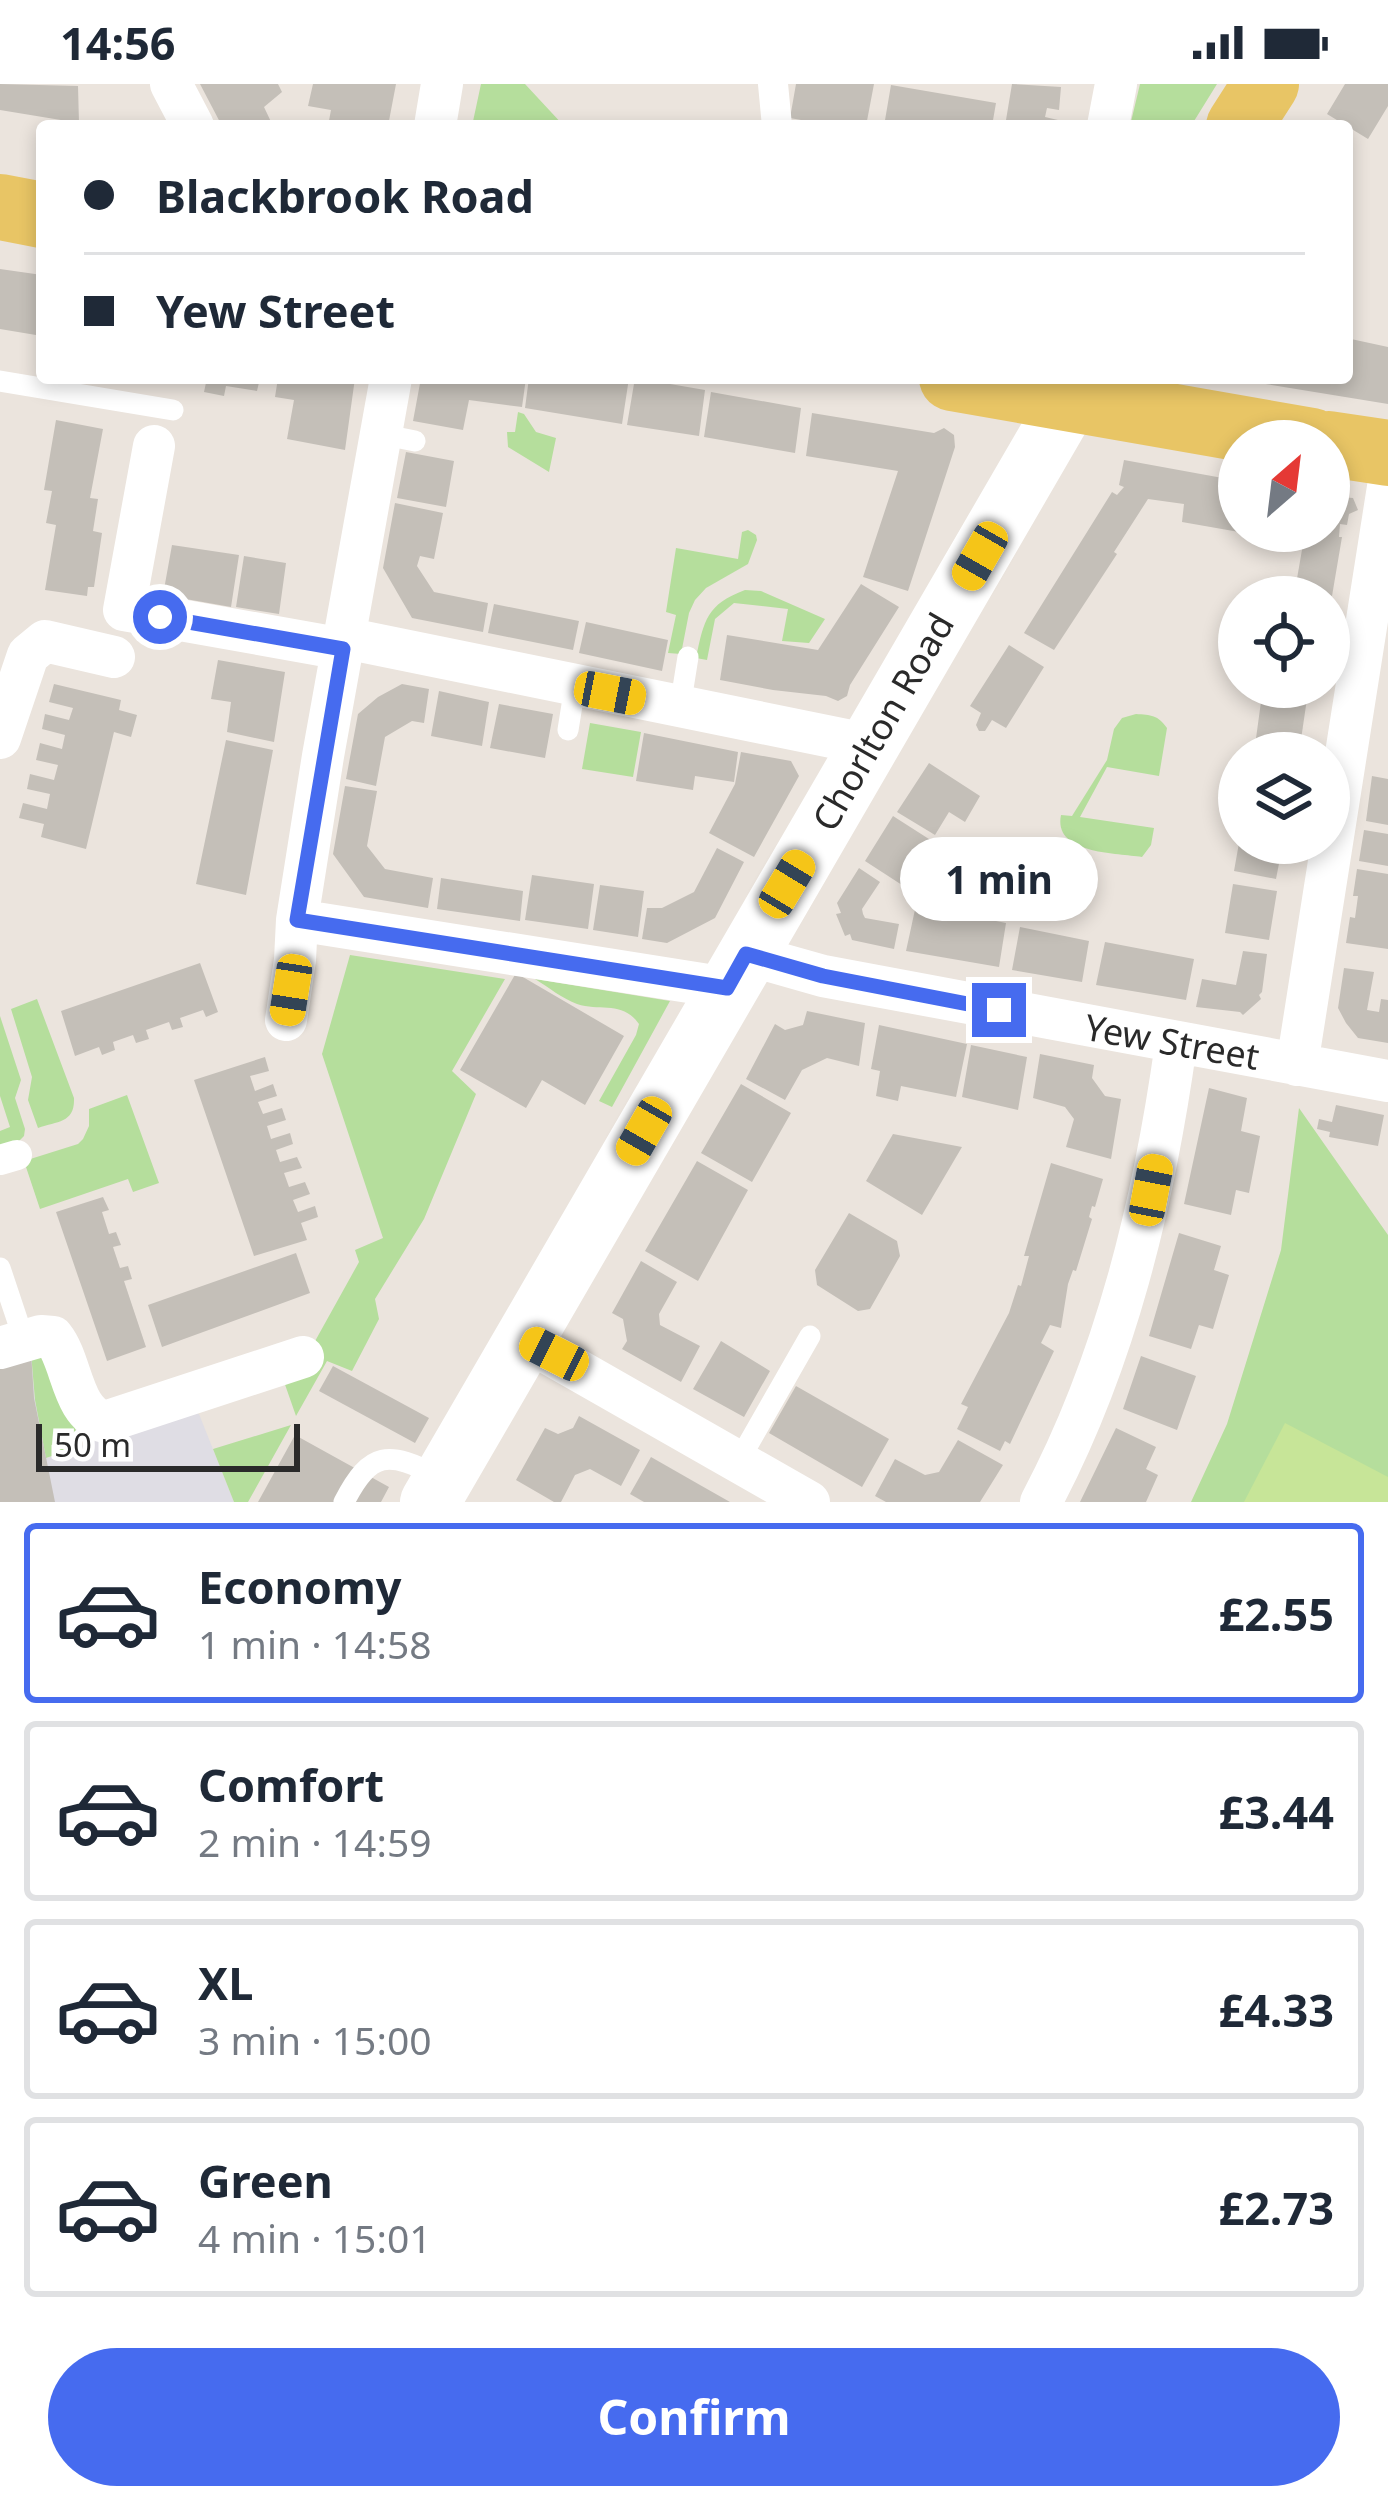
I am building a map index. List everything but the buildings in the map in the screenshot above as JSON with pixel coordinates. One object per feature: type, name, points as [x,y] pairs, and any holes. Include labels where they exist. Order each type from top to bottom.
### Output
[{"type":"main road","points":[[1243,120],[1266,84]]},
{"type":"main road","points":[[0,207],[36,213]]},
{"type":"main road","points":[[1027,384],[1077,388],[1219,420]]},
{"type":"main road","name":"Chorlton Road","points":[[436,1490],[1077,388]]},
{"type":"main road","points":[[1350,447],[1388,453]]},
{"type":"street","points":[[171,84],[190,120]]},
{"type":"street","points":[[436,120],[442,84]]},
{"type":"street","points":[[773,84],[776,120]]},
{"type":"street","points":[[1109,120],[1116,84]]},
{"type":"street","points":[[286,1020],[297,920],[344,644],[398,437],[392,384]]},
{"type":"street","points":[[164,428],[124,610],[344,644],[871,745]]},
{"type":"street","points":[[1345,732],[1388,487]]},
{"type":"street","points":[[0,738],[28,655],[39,644],[45,641],[114,657]]},
{"type":"street","points":[[1297,1065],[1325,864]]},
{"type":"street","name":"Yew Street","points":[[297,920],[736,971],[823,976],[1388,1081]]},
{"type":"street","points":[[1041,1502],[1072,1438],[1122,1298],[1151,1190],[1176,1044]]},
{"type":"street","points":[[12,1344],[53,1337],[83,1406],[96,1420],[105,1422],[303,1357]]},
{"type":"street","points":[[525,1340],[809,1502]]},
{"type":"lane","points":[[0,381],[164,428]]},
{"type":"lane","points":[[680,707],[688,657]]},
{"type":"lane","points":[[568,730],[575,686]]},
{"type":"lane","points":[[0,1268],[12,1344]]},
{"type":"lane","points":[[738,1462],[810,1336]]},
{"type":"lane","points":[[344,1502],[364,1469],[378,1460],[405,1459],[436,1490]]},
{"type":"shaded area","points":[[31,1353],[47,1458],[186,1409],[199,1414],[234,1502],[0,1502]]},
{"type":"green space","points":[[481,84],[525,84],[558,120],[473,120]]},
{"type":"green space","points":[[1140,84],[1217,84],[1195,120],[1131,120]]},
{"type":"green space","points":[[518,412],[536,432],[556,438],[549,472],[508,447],[507,432],[515,432]]},
{"type":"green space","points":[[748,530],[757,540],[748,564],[706,588],[695,600],[681,654],[668,653],[676,615],[666,612],[676,548],[738,559],[742,532]]},
{"type":"green space","points":[[745,590],[761,591],[825,619],[809,643],[782,641],[788,609],[734,603],[715,619],[707,660],[696,658],[709,615],[722,601]]},
{"type":"green space","points":[[1154,716],[1167,728],[1159,776],[1107,767],[1080,817],[1154,828],[1151,845],[1142,857],[1088,849],[1066,837],[1061,815],[1072,816],[1107,760],[1114,729],[1122,718]]},
{"type":"green space","points":[[590,723],[641,732],[633,777],[582,769]]},
{"type":"green space","points":[[350,955],[505,979],[452,1071],[476,1094],[424,1219],[375,1299],[379,1319],[352,1371],[327,1361],[296,1416],[282,1376],[314,1343],[359,1262],[355,1250],[383,1238],[322,1054]]},
{"type":"green space","points":[[535,979],[670,1001],[612,1107],[599,1101],[639,1024],[618,1009],[572,1002]]},
{"type":"green space","points":[[37,999],[74,1098],[68,1117],[38,1128],[28,1100],[32,1077],[11,1009]]},
{"type":"green space","points":[[0,1016],[21,1080],[15,1098],[25,1129],[17,1143],[0,1149],[0,1131],[10,1127],[0,1096]]},
{"type":"green space","points":[[127,1095],[159,1183],[133,1192],[128,1179],[40,1209],[24,1161],[78,1144],[89,1126],[89,1109]]},
{"type":"green space","points":[[1299,1108],[1388,1235],[1388,1502],[1191,1502],[1227,1424],[1281,1250]]},
{"type":"green space","points":[[39,1352],[69,1409],[81,1446],[46,1458],[31,1353]]},
{"type":"green space","points":[[1285,1423],[1388,1477],[1388,1502],[1244,1502]]},
{"type":"green space","points":[[291,1425],[248,1502],[234,1502],[213,1449]]},
{"type":"route","points":[[160,617],[343,649],[297,920],[727,988],[746,954],[823,976],[999,1010]]}]
